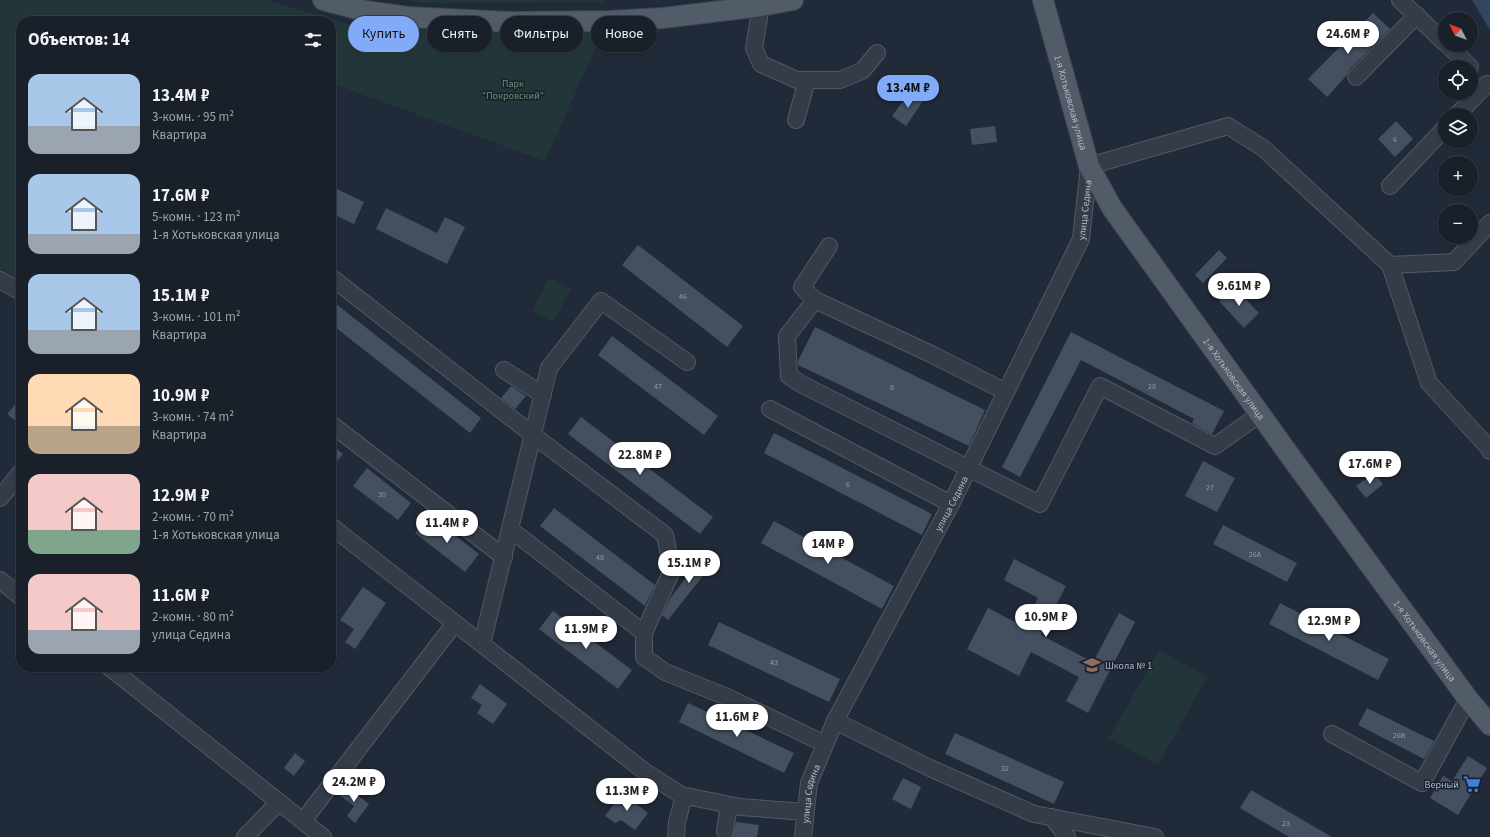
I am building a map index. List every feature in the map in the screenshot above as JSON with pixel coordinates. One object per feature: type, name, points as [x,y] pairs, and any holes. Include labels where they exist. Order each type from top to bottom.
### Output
[{"type":"main road","points":[[323,0],[365,11],[408,17],[511,22],[635,20],[663,18],[761,6],[794,0]]},
{"type":"main road","name":"1-я Хотьковская улица","points":[[1042,0],[1089,166],[1112,208],[1468,699],[1490,725]]},
{"type":"street","points":[[1400,0],[1438,35]]},
{"type":"street","points":[[761,6],[754,48],[761,64],[797,80],[840,80],[862,71],[877,53]]},
{"type":"street","points":[[1356,77],[1417,15]]},
{"type":"street","points":[[1455,52],[1462,60]]},
{"type":"street","points":[[1464,108],[1488,85],[1478,76]]},
{"type":"street","points":[[796,120],[807,80]]},
{"type":"street","points":[[1089,166],[1228,126],[1263,148],[1390,266],[1429,383],[1490,451]]},
{"type":"street","points":[[1390,186],[1438,135]]},
{"type":"street","name":"улица Седина","points":[[803,837],[808,783],[835,720],[952,504],[1081,239],[1089,166]]},
{"type":"street","points":[[1390,266],[1454,262],[1490,223]]},
{"type":"street","points":[[829,246],[802,287],[815,300],[931,354],[1006,392]]},
{"type":"street","points":[[0,280],[16,289]]},
{"type":"street","points":[[336,281],[533,435],[665,535],[672,570],[644,633],[644,657],[665,672],[727,697],[825,744]]},
{"type":"street","points":[[815,300],[788,336],[789,376],[801,384],[1040,504],[1100,386],[1215,446],[1260,414]]},
{"type":"street","points":[[482,644],[549,368],[601,301],[687,362]]},
{"type":"street","points":[[504,370],[543,395]]},
{"type":"street","points":[[770,408],[952,504]]},
{"type":"street","points":[[336,428],[504,557]]},
{"type":"street","points":[[0,498],[16,478]]},
{"type":"street","points":[[510,528],[644,633]]},
{"type":"street","points":[[336,530],[644,771],[681,795],[740,807],[805,812]]},
{"type":"street","points":[[0,580],[16,593]]},
{"type":"street","points":[[303,821],[455,623]]},
{"type":"street","points":[[115,672],[323,837]]},
{"type":"street","points":[[1332,734],[1422,783],[1468,699]]},
{"type":"street","points":[[835,720],[932,769],[1034,814],[1155,837]]},
{"type":"street","points":[[676,837],[677,822],[684,796]]},
{"type":"street","points":[[245,837],[279,802]]},
{"type":"street","points":[[725,831],[729,805]]},
{"type":"street","points":[[1052,817],[1067,837]]},
{"type":"green space","name":"Парк \"Покровский\"","points":[[0,0],[267,0],[320,16],[16,16],[16,285],[0,276]]},
{"type":"green space","points":[[407,0],[603,0],[604,2],[424,3]]},
{"type":"green space","name":"Парк \"Покровский\"","points":[[336,21],[348,24],[348,52],[419,52],[419,30],[427,30],[427,52],[492,52],[492,32],[500,32],[500,52],[583,52],[583,33],[591,33],[591,52],[594,52],[545,161],[336,85]]},
{"type":"green space","points":[[549,278],[571,289],[553,322],[532,311]]},
{"type":"green space","points":[[1159,650],[1207,677],[1158,765],[1109,738]]},
{"type":"water","points":[[1472,0],[1490,0],[1490,30]]},
{"type":"building","points":[[1373,13],[1390,29],[1349,70],[1347,75],[1327,97],[1308,79]]},
{"type":"building","points":[[910,92],[923,101],[906,126],[892,116]]},
{"type":"building","points":[[1396,121],[1413,139],[1395,157],[1378,139]]},
{"type":"building","points":[[995,126],[997,142],[972,145],[970,129]]},
{"type":"building","points":[[336,188],[364,202],[354,224],[336,215]]},
{"type":"building","points":[[386,208],[437,233],[445,217],[465,227],[447,264],[376,229]]},
{"type":"building","points":[[638,245],[743,326],[727,347],[622,265]]},
{"type":"building","points":[[1219,250],[1227,258],[1203,283],[1195,275]]},
{"type":"building","points":[[1234,287],[1259,313],[1244,328],[1219,301]]},
{"type":"building","points":[[336,304],[481,418],[470,433],[336,328]]},
{"type":"building","points":[[815,327],[985,410],[969,446],[798,365],[798,361]]},
{"type":"building","points":[[1071,332],[1224,411],[1212,434],[1192,423],[1194,419],[1081,360],[1020,477],[1002,467]]},
{"type":"building","points":[[612,336],[718,416],[704,435],[598,355]]},
{"type":"building","points":[[511,386],[526,396],[515,409],[501,398]]},
{"type":"building","points":[[16,404],[16,421],[7,414]]},
{"type":"building","points":[[581,417],[713,517],[700,534],[568,434]]},
{"type":"building","points":[[774,433],[932,514],[922,535],[764,453]]},
{"type":"building","points":[[336,448],[343,454],[336,462]]},
{"type":"building","points":[[1203,461],[1235,478],[1217,512],[1185,496]]},
{"type":"building","points":[[367,468],[411,503],[398,520],[353,486]]},
{"type":"building","points":[[1374,473],[1383,484],[1366,498],[1356,486]]},
{"type":"building","points":[[554,508],[655,585],[645,606],[540,526]]},
{"type":"building","points":[[429,515],[479,554],[465,572],[415,533]]},
{"type":"building","points":[[774,521],[894,586],[882,609],[761,543]]},
{"type":"building","points":[[1223,525],[1297,563],[1287,582],[1213,544]]},
{"type":"building","points":[[708,550],[717,558],[668,620],[662,615],[671,597]]},
{"type":"building","points":[[1014,559],[1066,586],[1041,635],[1093,662],[1119,613],[1135,622],[1088,713],[1066,701],[1079,677],[1031,652],[1019,676],[967,649],[988,608],[1023,626],[1038,598],[1004,580]]},
{"type":"building","points":[[363,587],[386,603],[355,649],[345,642],[354,629],[340,620]]},
{"type":"building","points":[[1280,603],[1389,659],[1378,680],[1269,624]]},
{"type":"building","points":[[553,611],[632,670],[618,689],[539,629]]},
{"type":"building","points":[[719,622],[840,679],[829,702],[708,645]]},
{"type":"building","points":[[480,684],[507,704],[493,724],[477,713],[482,705],[471,698]]},
{"type":"building","points":[[688,703],[794,753],[784,773],[679,722]]},
{"type":"building","points":[[1367,708],[1434,741],[1424,759],[1358,725]]},
{"type":"building","points":[[955,733],[1064,782],[1054,804],[945,754]]},
{"type":"building","points":[[295,753],[305,761],[294,776],[284,768]]},
{"type":"building","points":[[1468,756],[1487,768],[1458,815],[1430,798],[1443,776],[1452,781]]},
{"type":"building","points":[[903,778],[921,787],[911,809],[892,799]]},
{"type":"building","points":[[344,785],[369,804],[355,823],[347,816],[354,806],[338,794]]},
{"type":"building","points":[[1251,790],[1332,837],[1289,837],[1240,808]]},
{"type":"building","points":[[622,793],[648,813],[635,830],[621,820],[615,823],[605,816]]},
{"type":"building","points":[[736,822],[759,825],[757,837],[732,837]]},
{"type":"place","name":"Школа № 1","points":[[1092,665]]},
{"type":"place","name":"Верный","points":[[1472,784]]}]
